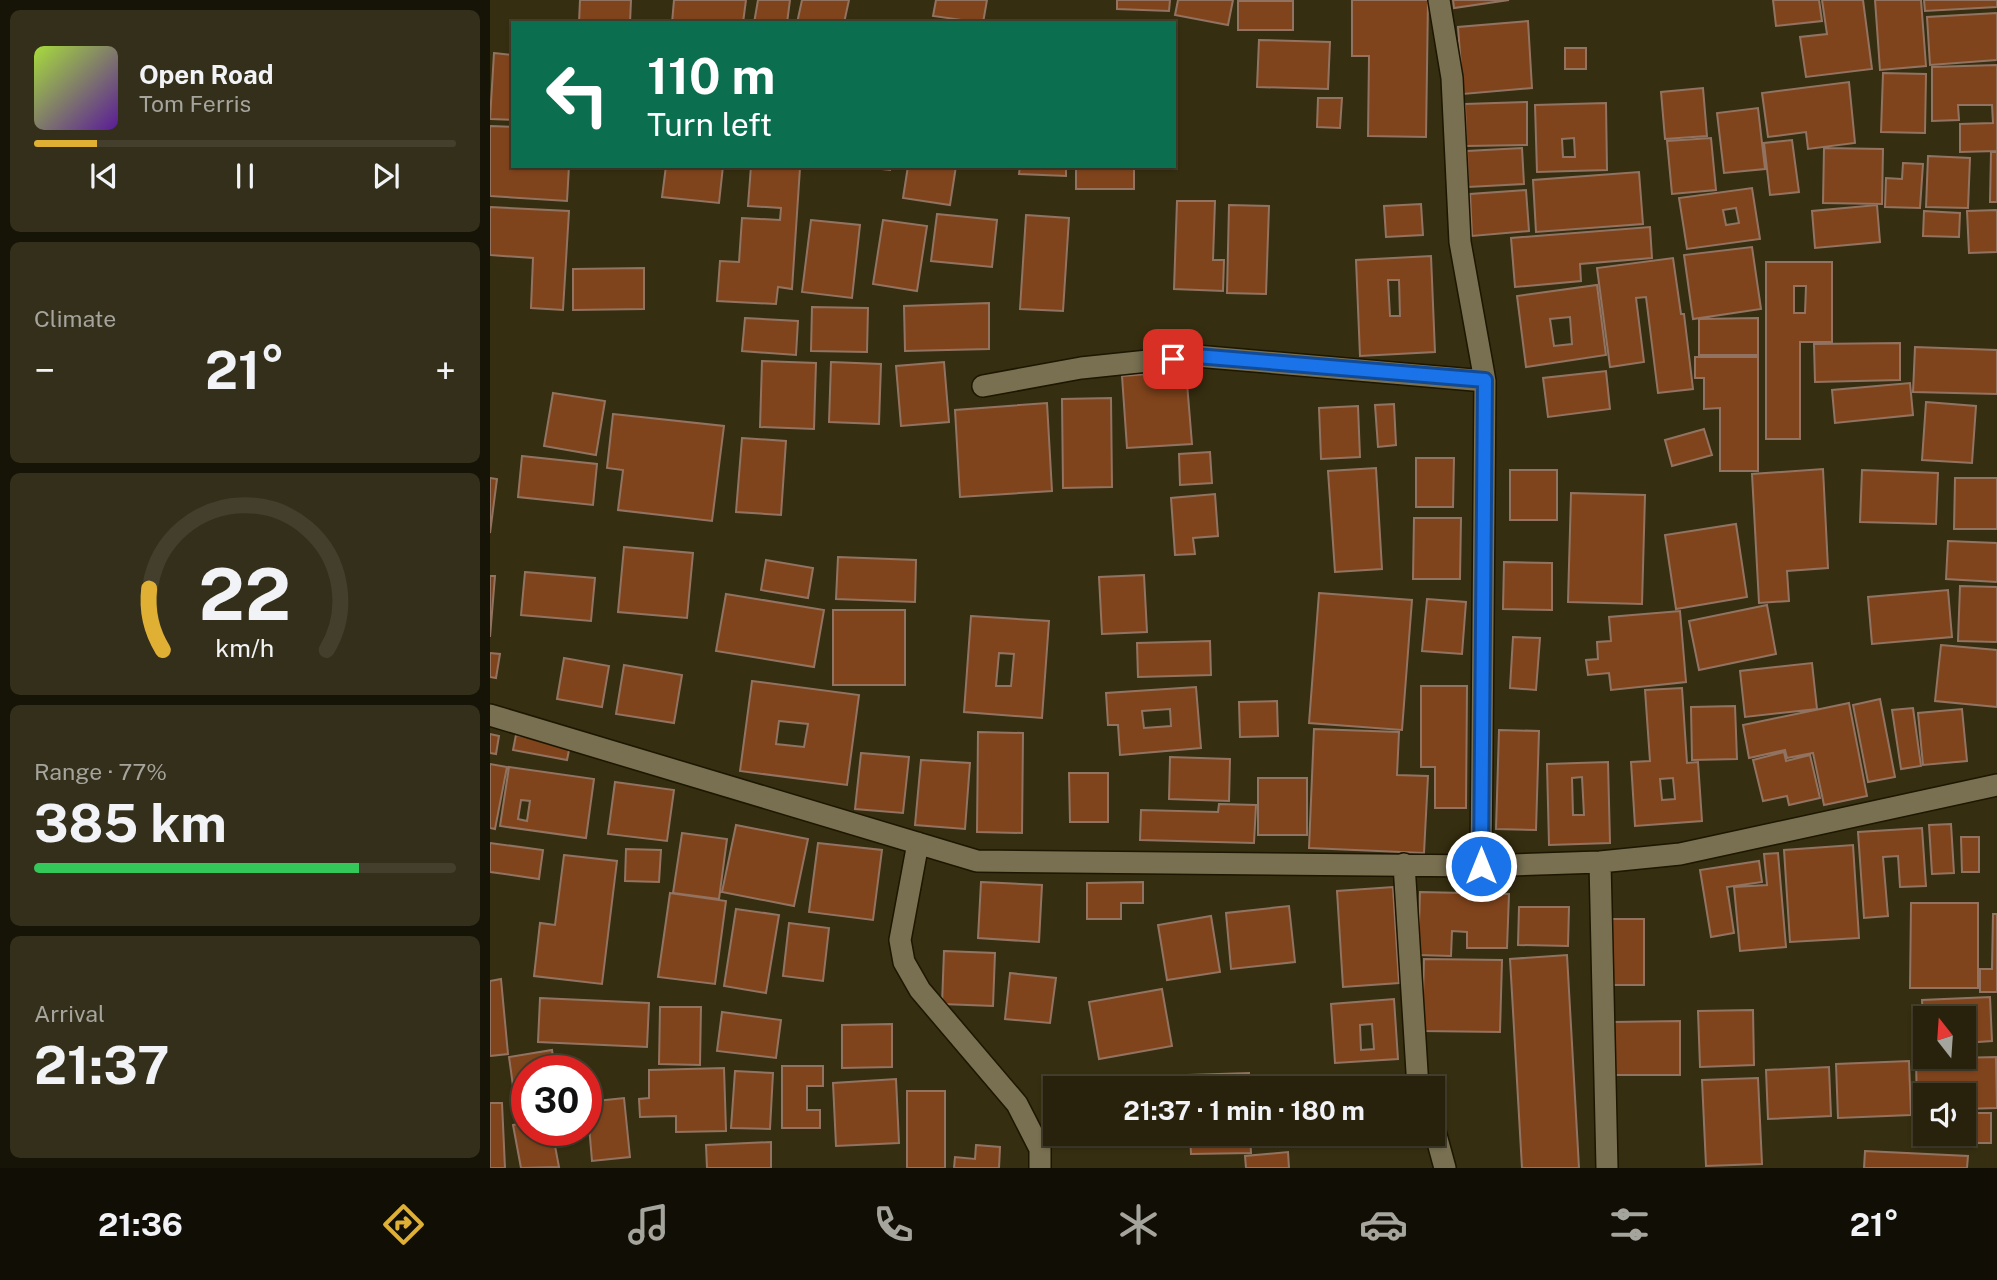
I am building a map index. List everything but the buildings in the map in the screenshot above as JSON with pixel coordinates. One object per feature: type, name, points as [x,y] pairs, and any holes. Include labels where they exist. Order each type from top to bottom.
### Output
[{"type":"street","points":[[1438,0],[1452,78],[1460,242],[1485,380],[1481,866]]},
{"type":"street","points":[[983,386],[1081,368],[1196,356],[1485,380]]},
{"type":"street","points":[[490,715],[976,861],[1481,866],[1600,862],[1680,854],[1997,785]]},
{"type":"street","points":[[918,843],[900,940],[904,962],[920,990],[1017,1104],[1040,1149],[1040,1168]]},
{"type":"street","points":[[1600,862],[1607,1168]]},
{"type":"street","points":[[1404,864],[1417,1076]]},
{"type":"street","points":[[1439,1146],[1445,1168]]},
{"type":"route","points":[[1173,359],[1196,356],[1485,380],[1481,866]]}]
